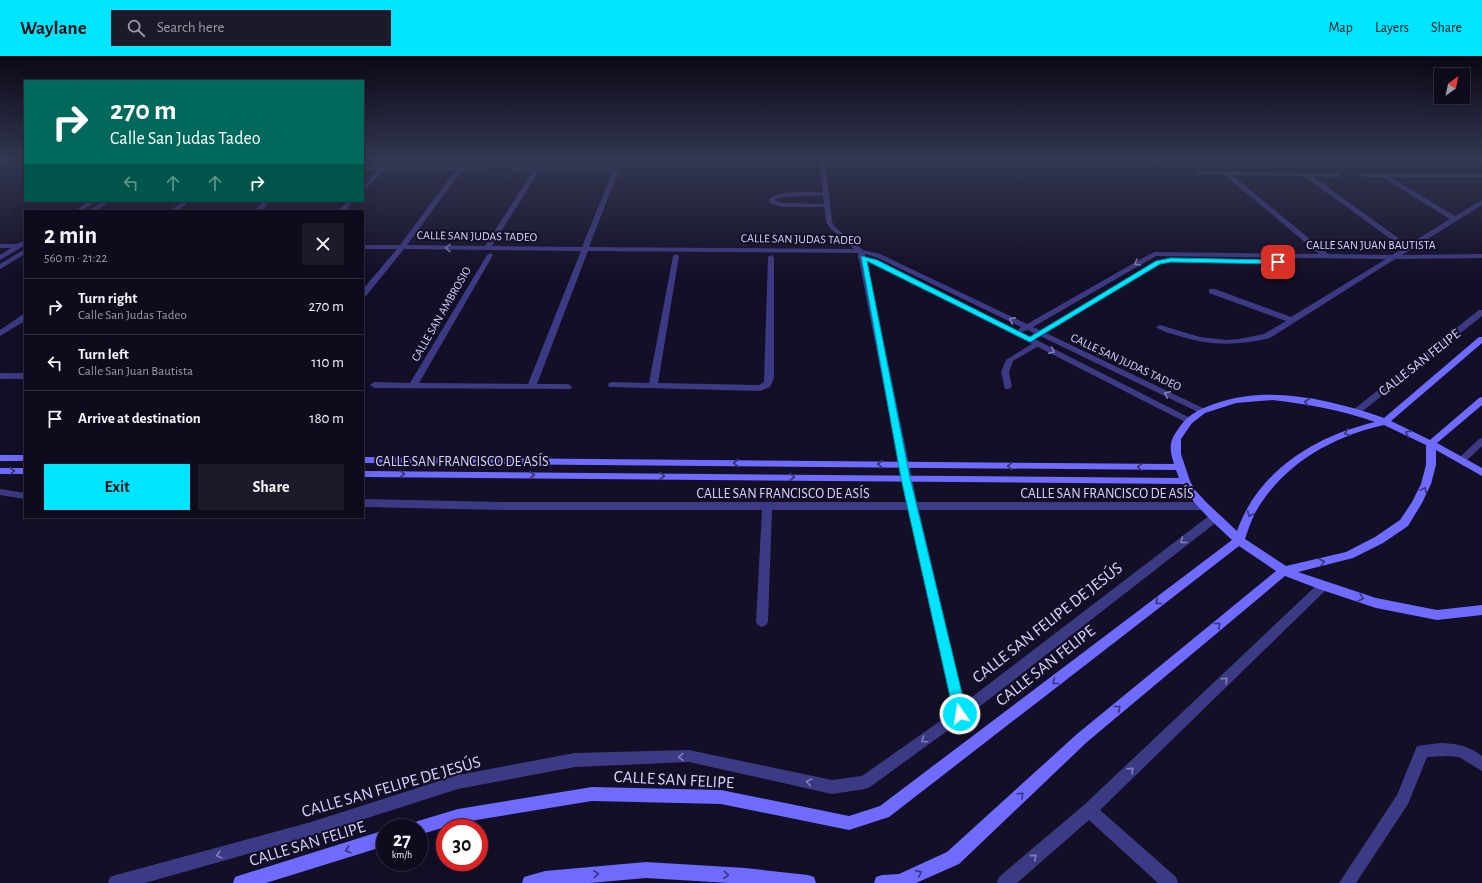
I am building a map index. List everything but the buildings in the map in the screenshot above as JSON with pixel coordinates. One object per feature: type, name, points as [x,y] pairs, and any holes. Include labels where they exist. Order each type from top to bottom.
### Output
[{"type":"main road","points":[[1239,540],[1251,510],[1286,467],[1307,453],[1341,435],[1367,426],[1385,422],[1482,339]]},
{"type":"main road","points":[[1482,473],[1462,460],[1385,422],[1356,412],[1319,403],[1272,397],[1235,400],[1202,411],[1189,421],[1176,438],[1176,454],[1179,467],[1191,492],[1202,506],[1239,540],[1284,571],[1323,586],[1376,603],[1437,615],[1482,610]]},
{"type":"main road","points":[[882,883],[900,882],[953,858],[1082,738],[1284,571],[1349,555],[1379,540],[1404,523],[1418,503],[1426,484],[1431,465],[1431,444],[1482,400]]},
{"type":"main road","points":[[0,458],[24,458]]},
{"type":"main road","name":"CALLE SAN FRANCISCO DE ASÍS","points":[[364,460],[1179,467]]},
{"type":"main road","points":[[0,471],[24,471]]},
{"type":"main road","name":"CALLE SAN FRANCISCO DE ASÍS","points":[[364,474],[1185,481]]},
{"type":"main road","name":"CALLE SAN FELIPE","points":[[428,825],[458,816],[592,794],[721,797],[849,822],[884,812],[1239,540]]},
{"type":"main road","name":"CALLE SAN FELIPE","points":[[241,883],[376,841]]},
{"type":"main road","points":[[530,883],[545,879],[646,870],[745,876],[808,883]]},
{"type":"street","points":[[364,293],[402,247],[439,198]]},
{"type":"street","name":"CALLE SAN AMBROSIO","points":[[413,386],[488,251],[520,198]]},
{"type":"street","points":[[531,387],[605,198]]},
{"type":"street","points":[[826,198],[832,228],[862,254],[912,508],[960,714]]},
{"type":"street","points":[[1256,198],[1328,256]]},
{"type":"street","points":[[1337,198],[1408,249]]},
{"type":"street","points":[[1420,198],[1455,219]]},
{"type":"street","points":[[79,210],[92,202]]},
{"type":"street","points":[[93,210],[106,202]]},
{"type":"street","points":[[174,210],[186,202]]},
{"type":"street","points":[[258,210],[267,202]]},
{"type":"street","points":[[342,210],[350,202]]},
{"type":"street","points":[[1160,327],[1206,342],[1242,341],[1267,336],[1482,202]]},
{"type":"street","points":[[0,246],[24,247]]},
{"type":"street","points":[[0,258],[12,251],[24,247]]},
{"type":"street","points":[[0,267],[24,247]]},
{"type":"street","name":"CALLE SAN JUDAS TADEO","points":[[364,247],[402,247],[488,251],[878,255],[1202,411]]},
{"type":"street","points":[[0,250],[12,251]]},
{"type":"street","name":"CALLE SAN JUDAS TADEO","points":[[364,254],[488,251]]},
{"type":"street","name":"CALLE SAN JUDAS TADEO","points":[[583,252],[676,256],[771,257],[862,254],[1189,421]]},
{"type":"street","name":"CALLE SAN JUAN BAUTISTA","points":[[1018,333],[1155,254],[1395,257],[1482,256]]},
{"type":"street","points":[[653,386],[676,256]]},
{"type":"street","points":[[612,385],[760,388],[766,386],[769,383],[771,257]]},
{"type":"street","name":"CALLE SAN JUAN BAUTISTA","points":[[1030,340],[1158,262],[1482,262]]},
{"type":"street","points":[[1212,291],[1291,320]]},
{"type":"street","name":"CALLE SAN FELIPE","points":[[1356,412],[1482,312]]},
{"type":"street","points":[[0,334],[24,317]]},
{"type":"street","points":[[0,376],[24,376]]},
{"type":"street","points":[[374,385],[568,387]]},
{"type":"street","points":[[1462,460],[1482,441]]},
{"type":"street","points":[[0,492],[24,496]]},
{"type":"street","name":"CALLE SAN FRANCISCO DE ASÍS","points":[[364,503],[510,506],[912,508],[1202,506]]},
{"type":"street","points":[[762,622],[767,507]]},
{"type":"street","name":"CALLE SAN FELIPE DE JESÚS","points":[[116,883],[310,830],[458,782],[575,760],[689,756],[832,787],[865,782],[960,714],[1214,518]]},
{"type":"street","points":[[1005,883],[1089,810],[1323,586]]},
{"type":"street","points":[[1347,883],[1403,799],[1422,750],[1455,749],[1470,755],[1482,764]]},
{"type":"street","points":[[1089,810],[1170,883]]},
{"type":"lane","points":[[774,198],[771,200],[774,203],[783,205],[827,205]]},
{"type":"lane","points":[[1008,387],[1005,372],[1010,360],[1038,344]]},
{"type":"route","points":[[960,714],[912,508],[863,258],[875,261],[1030,340],[1158,262],[1171,260],[1278,262]]}]
